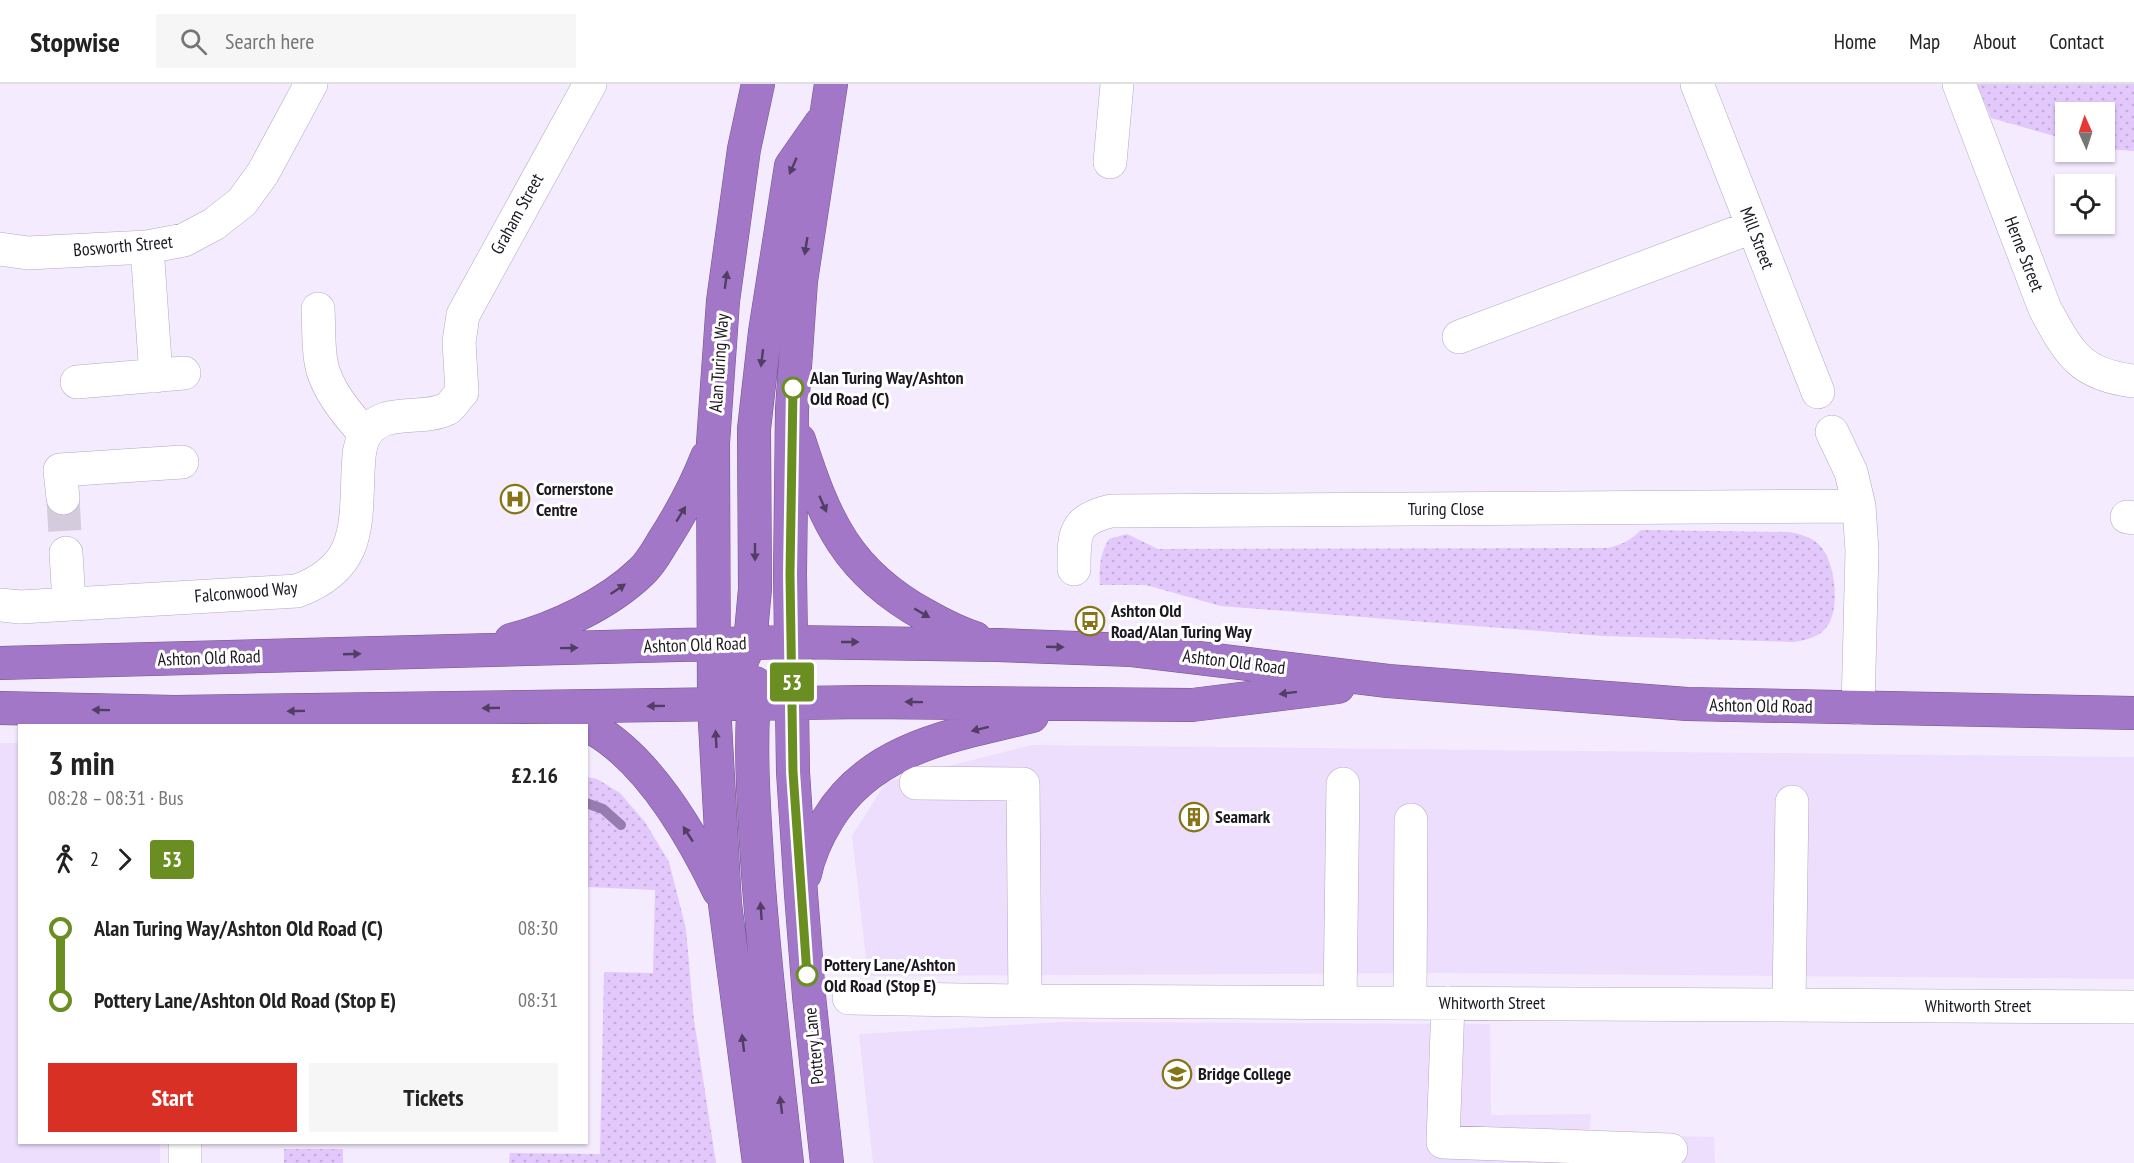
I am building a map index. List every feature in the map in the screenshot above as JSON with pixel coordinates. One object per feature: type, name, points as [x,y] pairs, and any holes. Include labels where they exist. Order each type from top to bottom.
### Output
[{"type":"highway","name":"Alan Turing Way","points":[[713,644],[713,443],[723,301],[744,149],[758,84]]},
{"type":"highway","points":[[788,1163],[761,911],[753,771],[753,704],[760,664],[774,649],[791,642],[792,409],[801,281],[831,84]]},
{"type":"highway","points":[[714,705],[732,682],[750,643],[755,589],[754,429],[765,332],[791,166],[825,118]]},
{"type":"highway","points":[[792,409],[808,468],[820,499],[848,552],[861,568],[885,589],[919,611],[967,636],[997,645]]},
{"type":"highway","points":[[468,651],[519,638],[549,627],[600,602],[640,573],[654,556],[692,494],[713,443]]},
{"type":"highway","name":"Ashton Old Road","points":[[0,663],[791,642],[997,645],[1132,650],[1388,681],[1687,704],[2134,713]]},
{"type":"highway","name":"Pottery Lane","points":[[791,642],[793,772],[801,894],[809,996],[827,1163]]},
{"type":"highway","points":[[713,644],[714,705],[725,904],[759,1163]]},
{"type":"highway","name":"Ashton Old Road","points":[[0,708],[175,719],[792,702],[1192,705],[1388,681]]},
{"type":"highway","points":[[801,894],[807,860],[816,838],[849,789],[868,774],[897,756],[922,745],[1077,705]]},
{"type":"highway","points":[[550,708],[584,724]]},
{"type":"highway","points":[[588,726],[632,758],[649,777],[694,843],[725,904]]},
{"type":"street","name":"Bosworth Street","points":[[0,249],[28,253],[147,247],[184,240],[214,224],[242,202],[263,172],[311,84]]},
{"type":"street","name":"Graham Street","points":[[365,434],[378,421],[394,416],[428,414],[448,408],[462,392],[459,349],[463,315],[590,84]]},
{"type":"street","points":[[1110,162],[1117,84]]},
{"type":"street","name":"Mill Street","points":[[1697,84],[1818,392]]},
{"type":"street","name":"Herne Street","points":[[1959,84],[2044,309],[2063,342],[2092,371],[2134,381]]},
{"type":"street","points":[[1460,338],[1752,227]]},
{"type":"street","points":[[77,382],[170,374],[147,247]]},
{"type":"street","points":[[318,309],[321,364],[344,410],[365,434]]},
{"type":"street","points":[[1832,432],[1851,472],[1859,506],[1862,551],[1858,708]]},
{"type":"street","name":"Falconwood Way","points":[[0,605],[20,607],[297,591],[314,585],[333,570],[348,552],[356,527],[359,449],[365,434]]},
{"type":"street","points":[[63,498],[60,471],[182,462]]},
{"type":"street","name":"Turing Close","points":[[1074,568],[1074,538],[1079,529],[1087,520],[1111,511],[1859,506]]},
{"type":"street","points":[[66,553],[69,603]]},
{"type":"street","points":[[916,783],[1023,784],[1025,1001]]},
{"type":"street","points":[[1340,1002],[1343,784]]},
{"type":"street","points":[[1789,1005],[1792,802]]},
{"type":"street","points":[[1410,1003],[1411,820]]},
{"type":"street","name":"Whitworth Street","points":[[849,998],[2134,1007]]},
{"type":"street","points":[[1448,1003],[1443,1142],[1671,1150]]},
{"type":"street","points":[[185,1144],[185,1163]]},
{"type":"shaded area","points":[[1977,84],[2134,84],[2134,151],[2115,150],[2115,102],[2055,102],[2055,136],[1991,118]]},
{"type":"shaded area","points":[[1641,530],[1788,532],[1808,537],[1824,551],[1834,580],[1834,604],[1829,624],[1817,636],[1793,642],[1603,636],[1221,606],[1146,585],[1100,585],[1101,561],[1109,539],[1127,534],[1158,549],[1608,548],[1626,542]]},
{"type":"shaded area","points":[[0,743],[18,743],[18,1144],[160,1144],[160,1163],[0,1163]]},
{"type":"shaded area","points":[[1032,745],[2134,757],[2134,979],[1442,973],[868,976],[852,836],[886,782]]},
{"type":"shaded area","points":[[588,777],[597,779],[620,793],[645,822],[669,862],[686,929],[694,1020],[716,1163],[509,1163],[510,1153],[600,1154],[604,972],[653,973],[655,890],[588,887]]},
{"type":"shaded area","name":"Bridge College","points":[[1063,1022],[1490,1024],[1491,1115],[1591,1114],[1590,1134],[1714,1137],[1715,1163],[873,1163],[859,1034]]},
{"type":"shaded area","points":[[284,1149],[343,1149],[343,1163],[284,1163]]},
{"type":"waterway","points":[[588,804],[603,809],[621,825]]},
{"type":"tunnel","points":[[63,498],[66,553]]},
{"type":"bus line","name":"53","points":[[793,388],[790,574],[793,772],[807,975]]},
{"type":"place","name":"Alan Turing Way/Ashton Old Road (C)","points":[[793,388]]},
{"type":"place","name":"Cornerstone Centre","points":[[515,499]]},
{"type":"place","name":"Ashton Old Road/Alan Turing Way","points":[[1090,621]]},
{"type":"place","name":"Seamark","points":[[1194,817]]},
{"type":"place","name":"Pottery Lane/Ashton Old Road (Stop E)","points":[[807,975]]},
{"type":"place","name":"Bridge College","points":[[1177,1074]]}]
